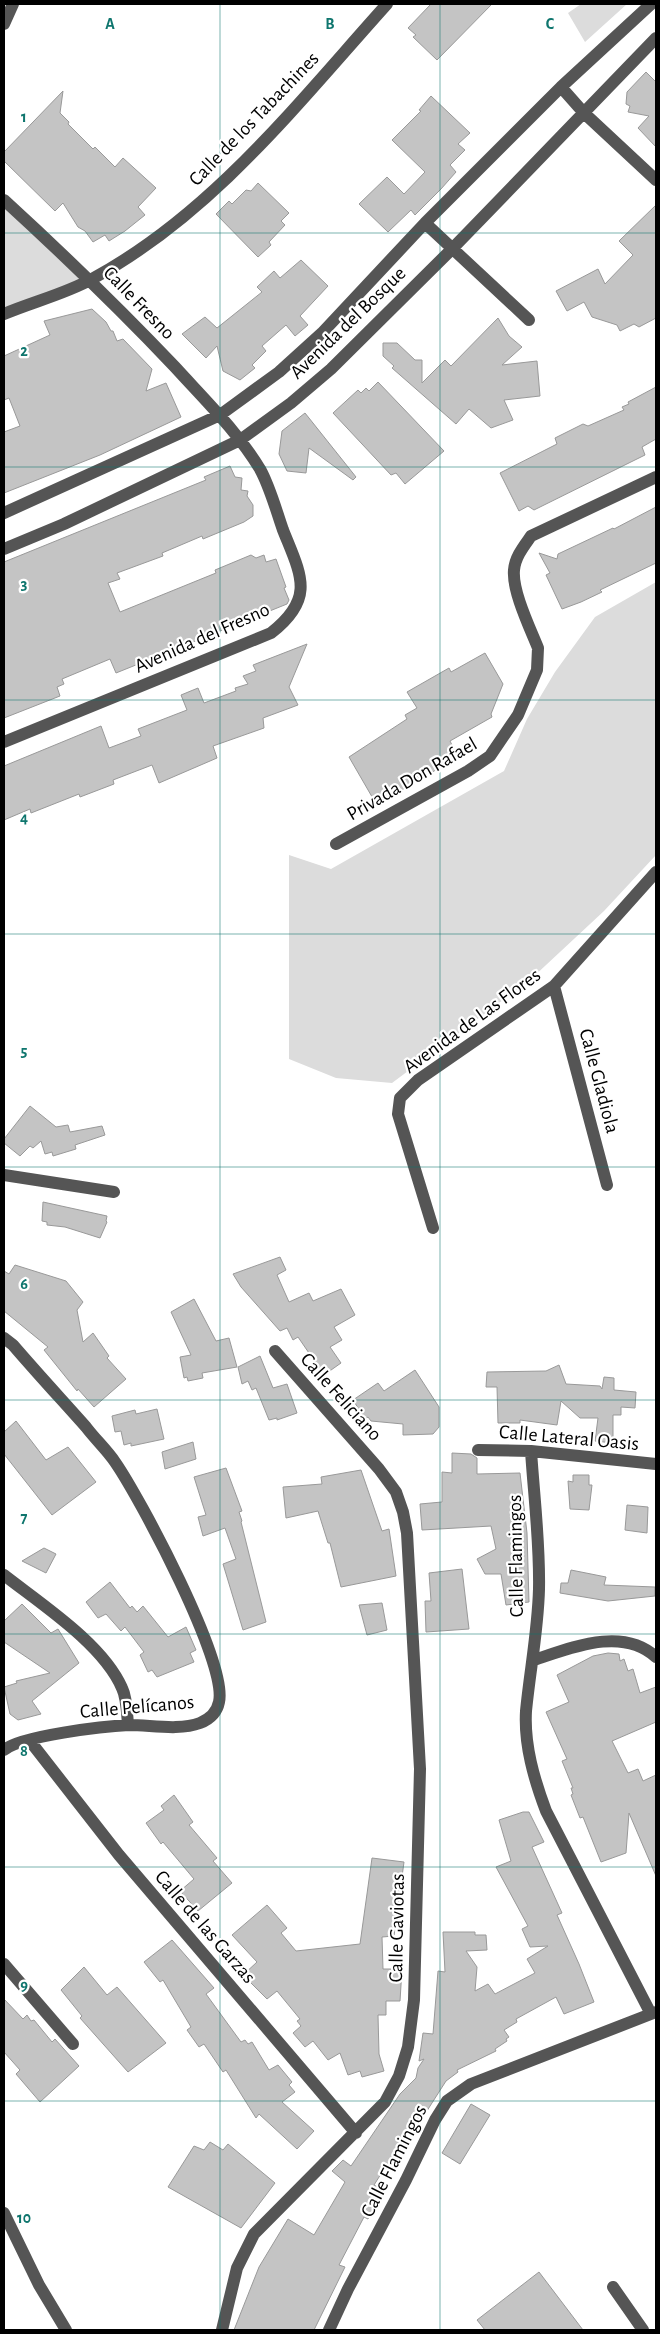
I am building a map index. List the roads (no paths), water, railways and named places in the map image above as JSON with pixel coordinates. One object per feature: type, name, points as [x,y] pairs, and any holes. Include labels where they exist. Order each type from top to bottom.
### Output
[{"type":"street","points":[[4,24],[13,4]]},
{"type":"street","name":"Calle de los Tabachines","points":[[4,314],[91,280],[158,237],[228,180],[387,4]]},
{"type":"street","name":"Avenida del Bosque","points":[[4,514],[220,415],[279,372],[322,334],[426,222],[560,87],[652,4]]},
{"type":"street","name":"Avenida del Bosque","points":[[4,549],[64,524],[240,440],[291,403],[331,369],[452,249],[656,38]]},
{"type":"street","points":[[560,87],[584,113],[656,180]]},
{"type":"street","name":"Calle Fresno","points":[[4,201],[91,280],[220,415],[240,440]]},
{"type":"street","points":[[426,222],[452,249],[529,320]]},
{"type":"street","name":"Avenida del Fresno","points":[[4,742],[272,633],[296,609],[301,591],[299,571],[261,471],[240,440]]},
{"type":"street","name":"Privada Don Rafael","points":[[336,844],[468,771],[490,756],[518,714],[537,670],[539,659],[538,648],[515,584],[514,570],[520,552],[531,536],[656,477]]},
{"type":"street","name":"Avenida de Las Flores","points":[[433,1228],[398,1114],[400,1098],[418,1080],[554,986],[656,872]]},
{"type":"street","name":"Calle Gladiola","points":[[554,986],[607,1185]]},
{"type":"street","points":[[4,1175],[114,1192]]},
{"type":"street","name":"Calle Pelícanos","points":[[4,1338],[13,1345],[68,1408],[119,1470],[165,1550],[210,1649],[218,1678],[220,1700],[216,1713],[200,1723],[181,1726],[128,1725],[97,1727],[30,1740],[5,1748]]},
{"type":"street","name":"Calle Feliciano","points":[[275,1351],[379,1469]]},
{"type":"street","name":"Calle Lateral Oasis","points":[[478,1450],[530,1451],[656,1464]]},
{"type":"street","name":"Calle Flamingos","points":[[329,2330],[348,2288],[406,2180],[435,2120],[447,2101],[471,2084],[654,2013],[546,1811],[533,1777],[528,1747],[526,1712],[534,1660],[539,1588],[530,1451]]},
{"type":"street","name":"Calle Gaviotas","points":[[222,2330],[237,2268],[254,2234],[385,2102],[399,2076],[408,2048],[414,2000],[420,1769],[407,1533],[403,1512],[396,1492],[379,1469]]},
{"type":"street","points":[[4,1575],[78,1633],[104,1660],[123,1688],[128,1725]]},
{"type":"street","points":[[534,1660],[593,1642],[620,1642],[648,1649],[656,1657]]},
{"type":"street","name":"Calle de las Garzas","points":[[30,1740],[119,1856],[356,2133]]},
{"type":"street","points":[[4,1964],[73,2044]]},
{"type":"street","points":[[4,2213],[39,2285],[66,2330]]},
{"type":"street","points":[[613,2287],[643,2330]]}]
